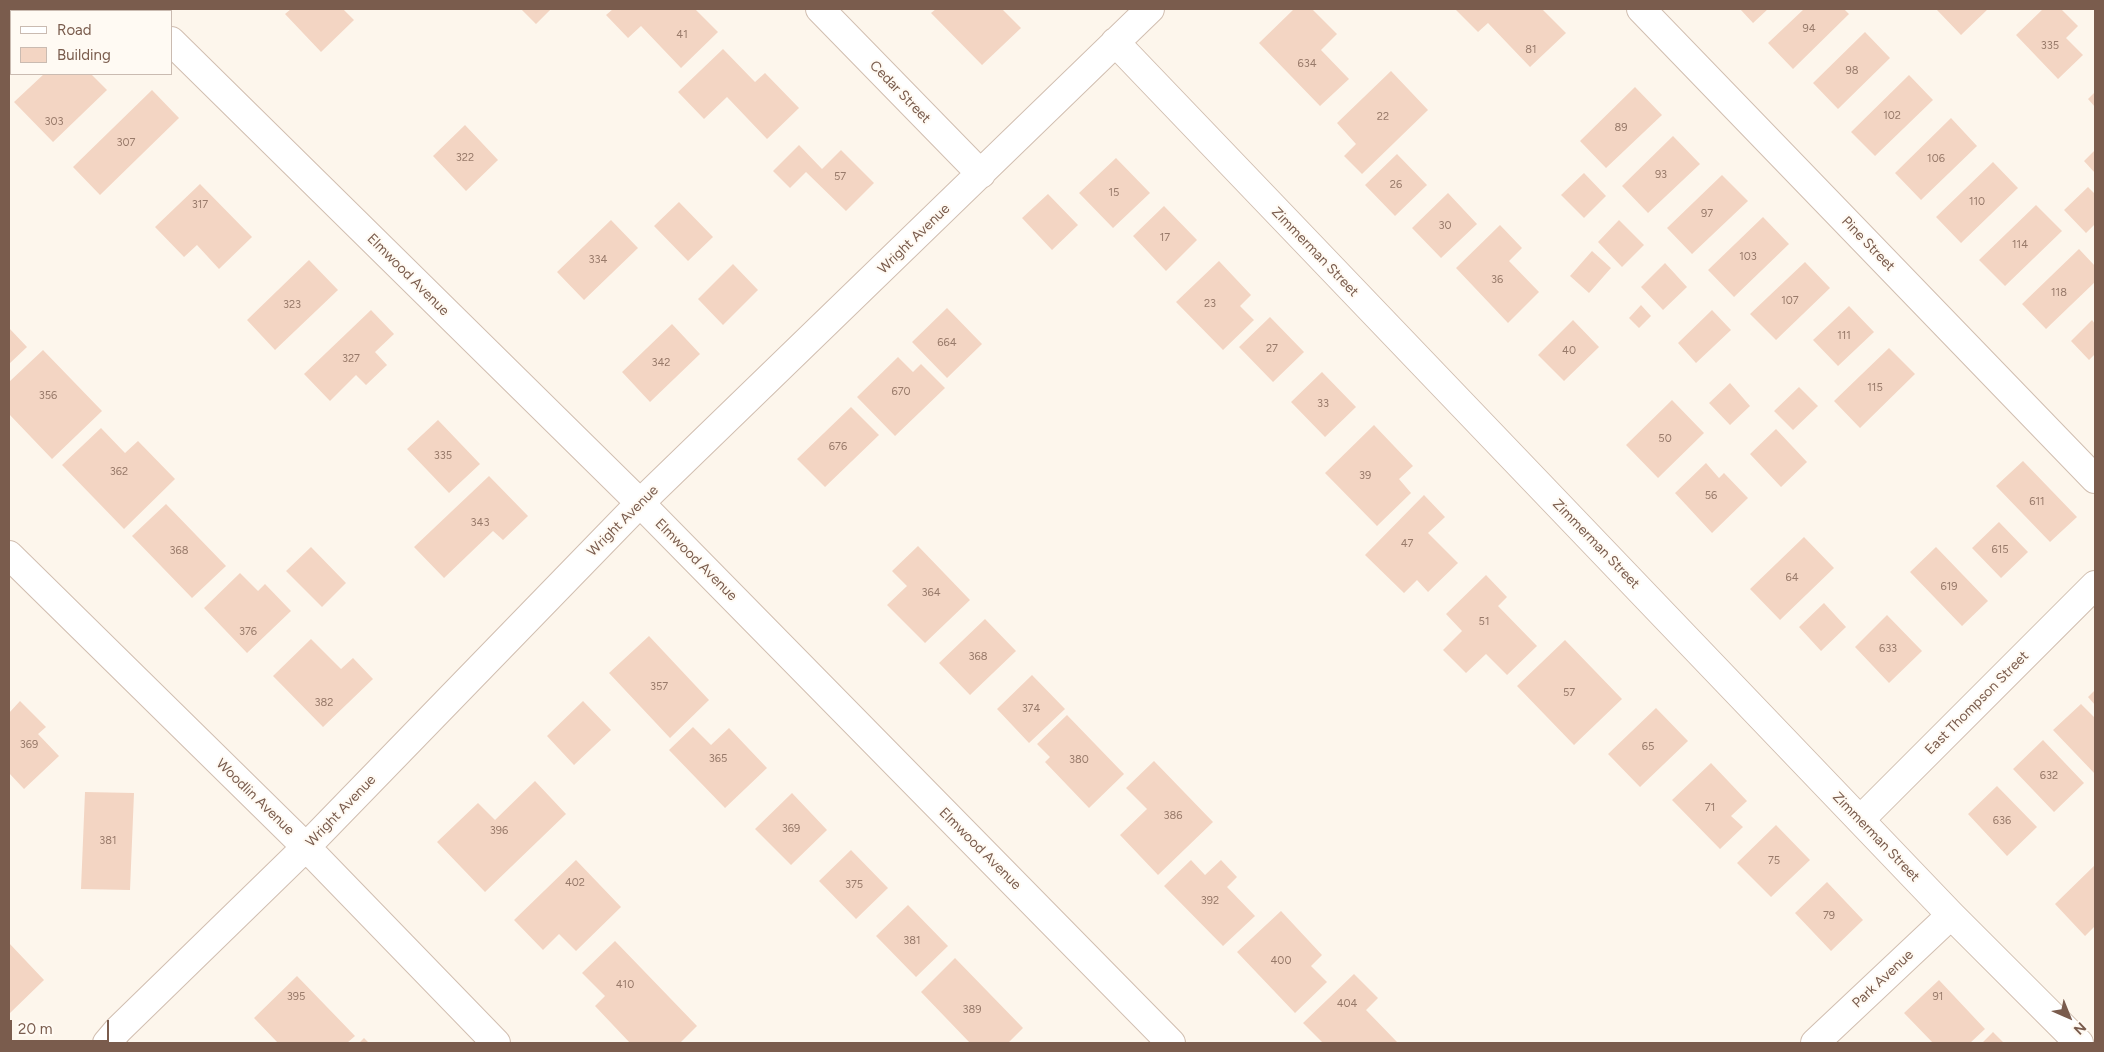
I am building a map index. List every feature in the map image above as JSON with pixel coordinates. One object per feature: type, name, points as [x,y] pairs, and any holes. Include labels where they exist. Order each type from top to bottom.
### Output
[{"type":"street","name":"Cedar Street","points":[[820,9],[980,174]]},
{"type":"street","name":"Wright Avenue","points":[[106,1043],[306,847],[640,503],[1150,9]]},
{"type":"street","name":"Pine Street","points":[[1641,9],[2095,479]]},
{"type":"street","name":"Elmwood Avenue","points":[[172,42],[640,503],[1171,1043]]},
{"type":"street","name":"Zimmerman Street","points":[[1115,42],[1951,915],[2079,1043]]},
{"type":"street","name":"Woodlin Avenue","points":[[9,555],[306,847],[496,1043]]},
{"type":"street","name":"East Thompson Street","points":[[1860,820],[2095,586]]},
{"type":"street","name":"Park Avenue","points":[[1815,1043],[1951,915]]},
{"type":"building","points":[[291,9],[343,9],[354,20],[321,52],[285,14]]},
{"type":"building","points":[[521,9],[551,9],[536,24]]},
{"type":"building","points":[[613,9],[695,9],[718,32],[681,68],[641,26],[628,38],[606,15]]},
{"type":"building","points":[[936,9],[1002,9],[1021,28],[982,65],[931,13]]},
{"type":"building","points":[[1294,9],[1312,9],[1337,34],[1321,50],[1349,79],[1320,106],[1259,43]]},
{"type":"building","points":[[1455,9],[1542,9],[1566,33],[1530,67],[1488,23],[1478,32]]},
{"type":"building","points":[[1740,9],[1768,9],[1753,23]]},
{"type":"building","points":[[1804,9],[1844,9],[1849,14],[1793,69],[1768,43]]},
{"type":"building","points":[[1938,9],[1988,9],[1961,35]]},
{"type":"building","points":[[2043,9],[2061,9],[2078,26],[2066,38],[2083,55],[2058,79],[2016,35]]},
{"type":"building","points":[[1865,32],[1890,58],[1838,109],[1813,83]]},
{"type":"building","points":[[723,49],[755,82],[765,73],[799,108],[767,139],[727,97],[704,119],[678,92]]},
{"type":"building","points":[[1391,71],[1428,110],[1362,174],[1344,156],[1356,144],[1337,123]]},
{"type":"building","points":[[43,75],[92,75],[107,90],[53,142],[14,102]]},
{"type":"building","points":[[1909,75],[1933,100],[1875,156],[1851,132]]},
{"type":"building","points":[[1635,87],[1662,115],[1606,168],[1580,141]]},
{"type":"building","points":[[152,90],[179,118],[100,195],[73,167]]},
{"type":"building","points":[[2095,92],[2095,107],[2088,99]]},
{"type":"building","points":[[1951,118],[1977,146],[1921,200],[1895,173]]},
{"type":"building","points":[[465,125],[498,160],[466,191],[433,156]]},
{"type":"building","points":[[1673,136],[1700,164],[1648,213],[1622,186]]},
{"type":"building","points":[[799,145],[822,169],[841,150],[874,183],[846,211],[806,172],[790,188],[773,171]]},
{"type":"building","points":[[2095,150],[2095,173],[2084,161]]},
{"type":"building","points":[[1397,154],[1427,185],[1395,216],[1365,185]]},
{"type":"building","points":[[1116,158],[1150,193],[1113,228],[1079,193]]},
{"type":"building","points":[[1993,162],[2018,188],[1961,243],[1936,217]]},
{"type":"building","points":[[1584,173],[1606,196],[1584,218],[1561,195]]},
{"type":"building","points":[[1722,175],[1748,201],[1692,254],[1667,228]]},
{"type":"building","points":[[200,184],[252,237],[219,269],[197,245],[184,257],[155,227]]},
{"type":"building","points":[[2088,187],[2095,194],[2095,224],[2086,233],[2064,210]]},
{"type":"building","points":[[1448,193],[1477,224],[1441,258],[1412,228]]},
{"type":"building","points":[[1048,194],[1078,225],[1052,250],[1022,218]]},
{"type":"building","points":[[679,202],[713,237],[688,261],[654,226]]},
{"type":"building","points":[[2036,205],[2062,231],[2005,286],[1979,260]]},
{"type":"building","points":[[1164,206],[1197,240],[1166,271],[1133,236]]},
{"type":"building","points":[[1763,217],[1789,244],[1734,297],[1708,270]]},
{"type":"building","points":[[611,220],[638,248],[584,300],[557,272]]},
{"type":"building","points":[[1619,220],[1644,245],[1622,267],[1598,242]]},
{"type":"building","points":[[1500,225],[1522,248],[1509,261],[1539,292],[1508,323],[1456,268]]},
{"type":"building","points":[[2079,249],[2095,266],[2095,282],[2046,329],[2022,304]]},
{"type":"building","points":[[1592,251],[1611,268],[1589,293],[1570,276]]},
{"type":"building","points":[[309,260],[338,290],[275,350],[247,320]]},
{"type":"building","points":[[1219,261],[1251,295],[1240,306],[1254,320],[1223,350],[1176,302]]},
{"type":"building","points":[[1805,262],[1830,288],[1776,340],[1750,314]]},
{"type":"building","points":[[1665,263],[1687,287],[1663,310],[1641,287]]},
{"type":"building","points":[[733,264],[758,290],[723,325],[698,299]]},
{"type":"building","points":[[1641,305],[1651,316],[1639,328],[1629,318]]},
{"type":"building","points":[[1849,306],[1874,332],[1838,366],[1813,340]]},
{"type":"building","points":[[947,308],[982,344],[947,378],[912,342]]},
{"type":"building","points":[[371,310],[394,334],[375,352],[387,365],[366,385],[356,375],[330,401],[304,374]]},
{"type":"building","points":[[1712,310],[1731,330],[1696,363],[1678,343]]},
{"type":"building","points":[[1270,317],[1304,352],[1273,382],[1239,347]]},
{"type":"building","points":[[1573,320],[1599,347],[1564,381],[1538,355]]},
{"type":"building","points":[[2092,320],[2095,324],[2095,354],[2089,360],[2071,341]]},
{"type":"building","points":[[672,324],[700,354],[650,402],[622,372]]},
{"type":"building","points":[[9,328],[27,347],[9,364]]},
{"type":"building","points":[[1889,348],[1915,374],[1860,428],[1834,401]]},
{"type":"building","points":[[43,350],[102,411],[52,459],[9,414],[9,382]]},
{"type":"building","points":[[898,357],[913,372],[921,364],[945,388],[895,436],[857,397]]},
{"type":"building","points":[[1322,372],[1356,407],[1325,437],[1291,402]]},
{"type":"building","points":[[1730,383],[1750,406],[1730,425],[1709,403]]},
{"type":"building","points":[[1799,387],[1818,406],[1793,430],[1774,411]]},
{"type":"building","points":[[1672,400],[1704,433],[1658,478],[1626,445]]},
{"type":"building","points":[[851,407],[879,435],[825,487],[797,459]]},
{"type":"building","points":[[438,420],[480,464],[449,493],[407,449]]},
{"type":"building","points":[[1374,425],[1413,466],[1399,479],[1411,493],[1377,526],[1325,473]]},
{"type":"building","points":[[101,428],[125,453],[138,441],[175,479],[124,529],[62,465]]},
{"type":"building","points":[[1776,429],[1807,462],[1781,487],[1750,454]]},
{"type":"building","points":[[2023,461],[2077,517],[2050,542],[1996,486]]},
{"type":"building","points":[[1706,463],[1719,478],[1724,473],[1748,498],[1712,533],[1675,493]]},
{"type":"building","points":[[489,476],[528,516],[503,540],[493,531],[444,578],[414,547]]},
{"type":"building","points":[[1424,495],[1445,517],[1428,533],[1458,563],[1428,592],[1417,580],[1404,593],[1365,555]]},
{"type":"building","points":[[166,504],[226,566],[192,598],[132,536]]},
{"type":"building","points":[[1999,522],[2028,552],[2001,578],[1972,548]]},
{"type":"building","points":[[1804,537],[1834,568],[1780,620],[1750,589]]},
{"type":"building","points":[[918,546],[970,600],[925,643],[887,605],[907,586],[892,571]]},
{"type":"building","points":[[311,547],[346,583],[322,607],[286,571]]},
{"type":"building","points":[[1936,547],[1988,601],[1962,626],[1910,572]]},
{"type":"building","points":[[240,573],[258,591],[265,584],[291,611],[247,653],[204,608]]},
{"type":"building","points":[[1486,575],[1507,597],[1498,606],[1537,646],[1507,675],[1486,654],[1466,673],[1443,650],[1462,631],[1446,614]]},
{"type":"building","points":[[1824,603],[1846,627],[1821,651],[1799,627]]},
{"type":"building","points":[[1887,615],[1922,651],[1889,683],[1855,647]]},
{"type":"building","points":[[985,619],[1016,651],[970,695],[939,663]]},
{"type":"building","points":[[649,636],[709,700],[670,738],[609,673]]},
{"type":"building","points":[[311,639],[341,669],[353,658],[373,679],[323,727],[273,676]]},
{"type":"building","points":[[1565,640],[1622,699],[1574,745],[1517,686]]},
{"type":"building","points":[[1032,675],[1065,709],[1029,743],[997,709]]},
{"type":"building","points":[[2095,690],[2095,705],[2088,697]]},
{"type":"building","points":[[20,701],[46,727],[38,734],[59,756],[24,789],[9,773],[9,713]]},
{"type":"building","points":[[583,701],[611,730],[574,765],[547,736]]},
{"type":"building","points":[[2081,704],[2095,718],[2095,774],[2053,730]]},
{"type":"building","points":[[1656,708],[1688,741],[1640,787],[1608,754]]},
{"type":"building","points":[[1067,715],[1124,774],[1089,808],[1045,762],[1050,757],[1037,744]]},
{"type":"building","points":[[693,727],[711,745],[729,728],[767,768],[725,808],[669,750]]},
{"type":"building","points":[[2043,740],[2084,783],[2054,812],[2013,769]]},
{"type":"building","points":[[1154,761],[1213,822],[1158,875],[1120,835],[1147,809],[1126,788]]},
{"type":"building","points":[[1711,763],[1747,801],[1731,816],[1743,827],[1720,849],[1672,800]]},
{"type":"building","points":[[535,781],[566,814],[485,892],[437,842],[478,803],[495,820]]},
{"type":"building","points":[[1997,786],[2037,827],[2007,856],[1968,814]]},
{"type":"building","points":[[85,792],[134,793],[130,890],[81,889]]},
{"type":"building","points":[[792,793],[827,830],[791,865],[755,829]]},
{"type":"building","points":[[1776,825],[1810,860],[1771,897],[1737,863]]},
{"type":"building","points":[[851,850],[888,888],[856,919],[819,881]]},
{"type":"building","points":[[576,860],[621,907],[576,951],[559,934],[543,950],[514,920]]},
{"type":"building","points":[[1191,860],[1205,875],[1221,860],[1237,877],[1227,887],[1255,916],[1223,946],[1164,886]]},
{"type":"building","points":[[2095,865],[2095,926],[2085,936],[2055,904]]},
{"type":"building","points":[[1827,882],[1863,920],[1831,951],[1795,913]]},
{"type":"building","points":[[908,905],[948,946],[916,977],[876,936]]},
{"type":"building","points":[[1281,911],[1322,955],[1311,966],[1327,982],[1295,1013],[1237,952]]},
{"type":"building","points":[[615,941],[697,1026],[680,1043],[630,1043],[595,1006],[605,996],[582,973]]},
{"type":"building","points":[[9,943],[44,980],[9,1014]]},
{"type":"building","points":[[955,958],[1023,1028],[1008,1043],[970,1043],[921,992]]},
{"type":"building","points":[[1354,974],[1378,998],[1366,1010],[1398,1043],[1323,1043],[1303,1023]]},
{"type":"building","points":[[297,976],[355,1036],[347,1043],[278,1043],[254,1018]]},
{"type":"building","points":[[1939,980],[1985,1029],[1970,1043],[1933,1043],[1904,1013]]},
{"type":"building","points":[[1993,1032],[2004,1043],[1982,1043]]},
{"type":"building","points":[[364,1038],[369,1043],[359,1043]]}]
